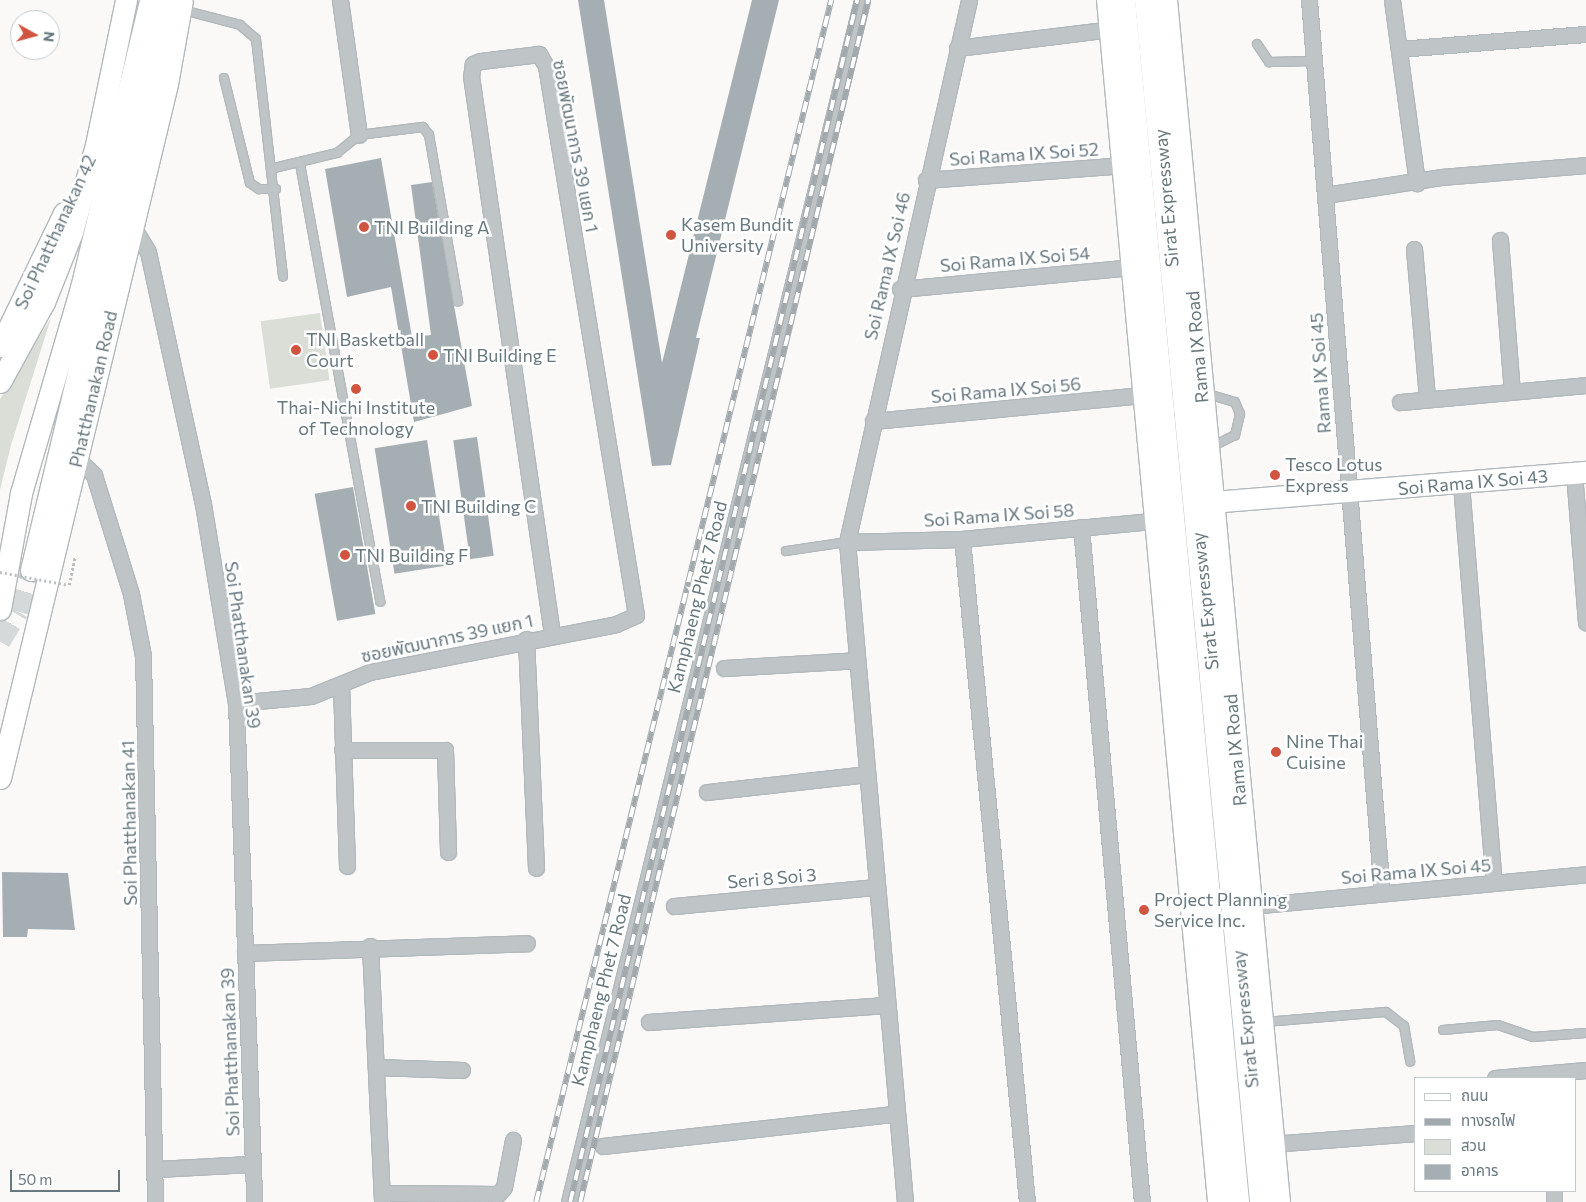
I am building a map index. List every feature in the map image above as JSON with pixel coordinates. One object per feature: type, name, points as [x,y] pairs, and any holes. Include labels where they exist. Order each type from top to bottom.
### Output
[{"type":"highway","name":"Sirat Expressway","points":[[1122,0],[1236,1202]]},
{"type":"highway","name":"Sirat Expressway","points":[[1148,0],[1263,1202]]},
{"type":"main road","points":[[0,382],[62,260],[96,145],[126,0]]},
{"type":"main road","name":"Phatthanakan Road","points":[[0,609],[21,493],[81,288],[150,0]]},
{"type":"main road","points":[[1109,0],[1154,521],[1220,1202]]},
{"type":"main road","name":"Rama IX Road","points":[[1165,0],[1278,1202]]},
{"type":"main road","points":[[31,570],[176,3]]},
{"type":"main road","name":"Phatthanakan Road","points":[[0,778],[132,225],[176,3]]},
{"type":"main road","name":"Soi Phatthanakan 42","points":[[0,346],[96,145]]},
{"type":"main road","name":"Soi Rama IX Soi 43","points":[[1211,502],[1348,493],[1580,473]]},
{"type":"street","points":[[340,0],[359,135]]},
{"type":"street","name":"Kamphaeng Phet 7 Road","points":[[569,1202],[862,0]]},
{"type":"street","name":"Soi Rama IX Soi 46","points":[[905,1202],[874,887],[867,774],[847,542],[900,289],[969,0]]},
{"type":"street","name":"Rama IX Soi 45","points":[[1309,0],[1382,893]]},
{"type":"street","points":[[1392,0],[1417,183]]},
{"type":"street","points":[[957,48],[1111,29]]},
{"type":"street","points":[[1399,49],[1586,34]]},
{"type":"street","name":"ซอยพัฒนาการ 39 แยก 1","points":[[236,703],[311,696],[370,672],[526,639],[633,620],[637,611],[545,58],[539,54],[480,61],[474,64],[471,76],[552,634]]},
{"type":"street","name":"Soi Rama IX Soi 52","points":[[926,180],[1124,165]]},
{"type":"street","points":[[1325,195],[1417,183],[1441,177],[1586,165]]},
{"type":"street","name":"Soi Phatthanakan 39","points":[[132,225],[148,252],[193,455],[236,703],[254,1202]]},
{"type":"street","points":[[1500,240],[1512,390]]},
{"type":"street","points":[[1414,249],[1427,398]]},
{"type":"street","name":"Soi Rama IX Soi 54","points":[[900,289],[1132,267]]},
{"type":"street","points":[[1400,402],[1512,390],[1586,385]]},
{"type":"street","name":"Soi Rama IX Soi 56","points":[[873,421],[1143,395]]},
{"type":"street","name":"Soi Phatthanakan 41","points":[[76,458],[94,475],[131,594],[143,656],[155,1202]]},
{"type":"street","points":[[1580,473],[1586,623]]},
{"type":"street","points":[[1461,484],[1494,882]]},
{"type":"street","name":"Soi Rama IX Soi 58","points":[[847,542],[962,539],[1154,521]]},
{"type":"street","points":[[1081,527],[1142,1202]]},
{"type":"street","points":[[962,539],[1027,1202]]},
{"type":"street","points":[[526,639],[536,868]]},
{"type":"street","points":[[724,668],[857,660]]},
{"type":"street","points":[[340,685],[347,866]]},
{"type":"street","points":[[342,750],[445,750],[448,852]]},
{"type":"street","points":[[707,792],[867,774]]},
{"type":"street","name":"Soi Rama IX Soi 45","points":[[1250,906],[1586,874]]},
{"type":"street","name":"Seri 8 Soi 3","points":[[674,906],[874,887]]},
{"type":"street","points":[[246,953],[370,946],[527,943]]},
{"type":"street","points":[[370,946],[382,1197],[498,1194],[504,1187],[513,1140]]},
{"type":"street","points":[[649,1022],[885,1005]]},
{"type":"street","points":[[376,1067],[462,1070]]},
{"type":"street","points":[[1506,1077],[1586,1070]]},
{"type":"street","points":[[603,1146],[895,1114]]},
{"type":"street","points":[[1272,1144],[1414,1133]]},
{"type":"street","points":[[155,1169],[252,1164]]},
{"type":"lane","points":[[176,3],[240,25],[256,40],[274,168],[282,276]]},
{"type":"lane","points":[[1257,44],[1270,62],[1313,61]]},
{"type":"lane","points":[[224,78],[250,183],[259,189],[276,189]]},
{"type":"lane","points":[[274,168],[300,164],[337,153],[359,135],[414,125],[427,130],[458,301]]},
{"type":"lane","points":[[300,164],[380,602]]},
{"type":"lane","points":[[1201,393],[1226,397],[1235,402],[1240,414],[1235,435],[1206,449]]},
{"type":"lane","points":[[786,551],[847,542]]},
{"type":"lane","points":[[1261,1022],[1386,1012],[1404,1026],[1410,1061]]},
{"type":"lane","points":[[1443,1030],[1498,1026],[1533,1037],[1586,1033]]},
{"type":"path","points":[[0,572],[68,585],[75,557]]},
{"type":"green space","name":"TNI Basketball Court","points":[[320,313],[329,380],[270,389],[261,321]]},
{"type":"green space","points":[[51,318],[11,445],[0,490],[0,399]]},
{"type":"building","points":[[578,0],[604,0],[662,363],[752,0],[779,0],[696,338],[700,338],[671,465],[652,466]]},
{"type":"building","points":[[381,158],[412,337],[431,335],[411,185],[432,182],[472,406],[414,422],[391,287],[347,297],[325,169]]},
{"type":"building","points":[[477,437],[494,556],[470,559],[453,440]]},
{"type":"building","name":"TNI Building C","points":[[427,440],[447,565],[395,574],[375,448]]},
{"type":"building","name":"TNI Building F","points":[[353,487],[375,614],[337,621],[315,494]]},
{"type":"building","points":[[2,872],[68,873],[75,930],[28,929],[27,937],[3,937]]},
{"type":"tunnel","points":[[0,641],[18,611],[31,570]]},
{"type":"railway","points":[[536,1202],[831,0]]},
{"type":"railway","points":[[570,1202],[857,0]]},
{"type":"railway","points":[[580,1202],[868,0]]},
{"type":"place","name":"TNI Building A","points":[[364,227]]},
{"type":"place","name":"Kasem Bundit University","points":[[671,235]]},
{"type":"place","name":"TNI Basketball Court","points":[[296,350]]},
{"type":"place","name":"TNI Building E","points":[[433,355]]},
{"type":"place","name":"Thai-Nichi Institute of Technology","points":[[356,389]]},
{"type":"place","name":"Tesco Lotus Express","points":[[1275,475]]},
{"type":"place","name":"TNI Building C","points":[[411,506]]},
{"type":"place","name":"TNI Building F","points":[[345,555]]},
{"type":"place","name":"Nine Thai Cuisine","points":[[1276,752]]},
{"type":"place","name":"Project Planning Service Inc.","points":[[1144,910]]}]
